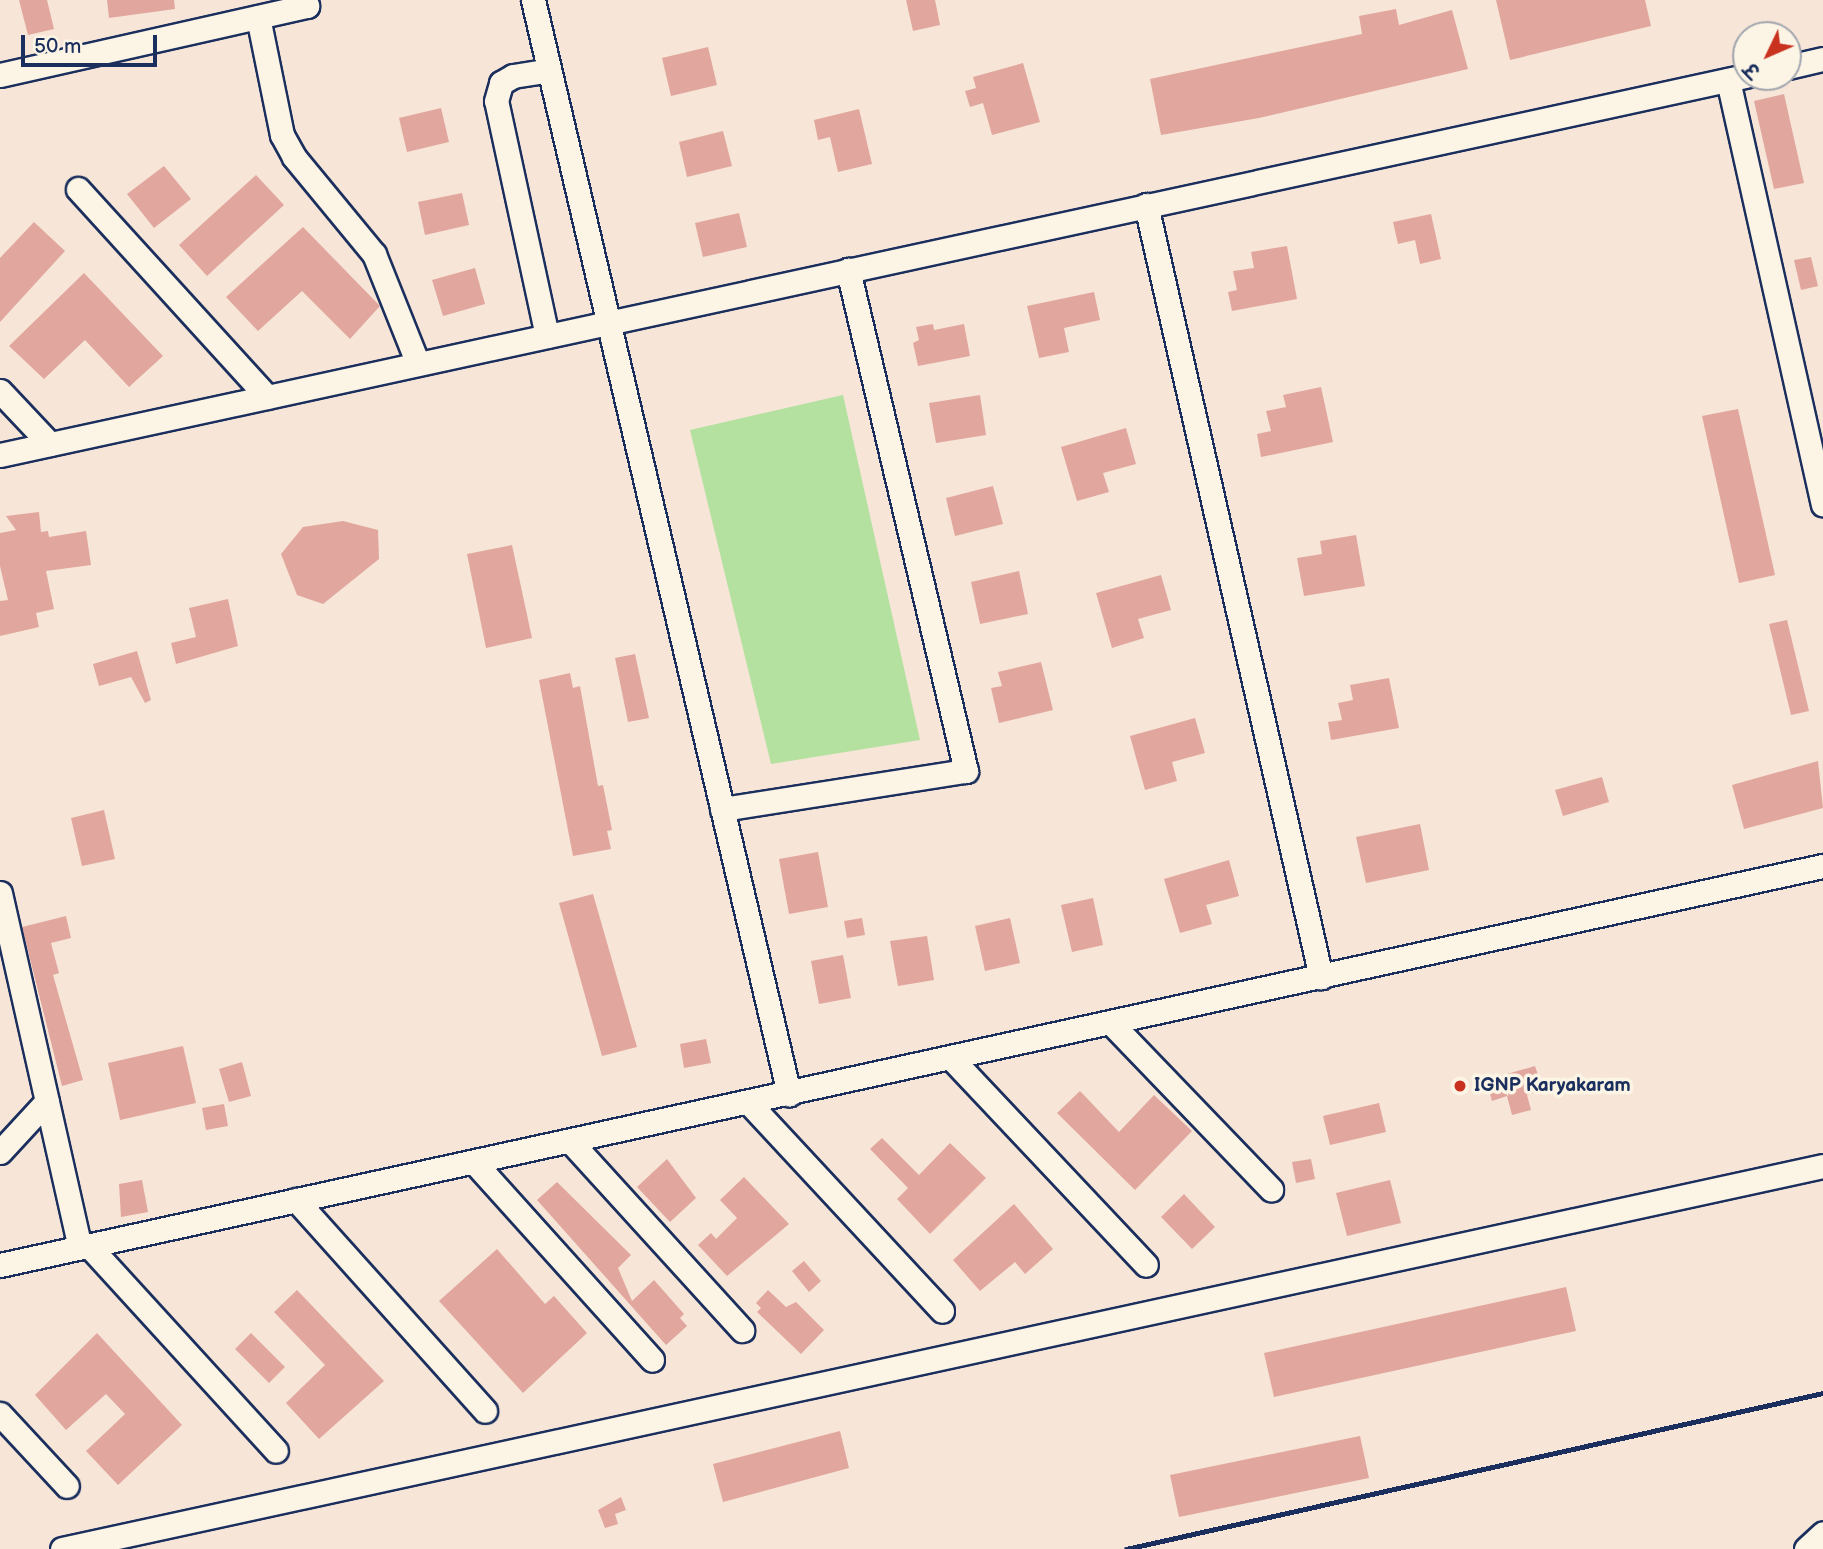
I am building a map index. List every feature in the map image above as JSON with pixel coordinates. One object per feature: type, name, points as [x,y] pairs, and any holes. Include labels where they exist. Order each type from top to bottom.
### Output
[{"type":"street","points":[[0,75],[307,6],[305,0]]},
{"type":"street","points":[[533,0],[789,1094]]},
{"type":"street","points":[[258,17],[282,135],[293,157],[374,254],[418,364]]},
{"type":"street","points":[[1802,64],[1823,59]]},
{"type":"street","points":[[547,336],[496,101],[501,83],[513,76],[549,70]]},
{"type":"street","points":[[0,454],[1732,79]]},
{"type":"street","points":[[1740,91],[1823,505]]},
{"type":"street","points":[[78,189],[267,397]]},
{"type":"street","points":[[1146,205],[1321,977]]},
{"type":"street","points":[[722,809],[966,771],[848,271]]},
{"type":"street","points":[[0,391],[50,444]]},
{"type":"street","points":[[0,1265],[1823,866]]},
{"type":"street","points":[[0,893],[47,1101],[85,1246],[276,1451]]},
{"type":"street","points":[[1111,1023],[1271,1189]]},
{"type":"street","points":[[951,1058],[1146,1265]]},
{"type":"street","points":[[0,1152],[47,1101]]},
{"type":"street","points":[[748,1102],[942,1311]]},
{"type":"street","points":[[570,1141],[743,1330]]},
{"type":"street","points":[[474,1162],[652,1360]]},
{"type":"street","points":[[62,1549],[1823,1166]]},
{"type":"street","points":[[296,1200],[485,1411]]},
{"type":"street","points":[[0,1414],[67,1486]]},
{"type":"street","points":[[1806,1549],[1823,1533]]},
{"type":"green space","points":[[843,395],[920,740],[771,764],[690,430]]},
{"type":"building","points":[[19,0],[47,0],[54,29],[28,35]]},
{"type":"building","points":[[107,0],[174,0],[175,9],[109,18]]},
{"type":"building","points":[[906,0],[935,0],[940,25],[913,31]]},
{"type":"building","points":[[1496,0],[1645,0],[1651,26],[1510,60]]},
{"type":"building","points":[[1396,9],[1399,25],[1452,10],[1468,69],[1259,118],[1161,135],[1150,79],[1362,34],[1359,16]]},
{"type":"building","points":[[708,47],[717,85],[671,96],[662,58]]},
{"type":"building","points":[[1023,63],[1040,122],[992,135],[983,103],[970,107],[965,91],[976,88],[973,77]]},
{"type":"building","points":[[1784,94],[1804,183],[1774,189],[1754,101]]},
{"type":"building","points":[[441,108],[449,142],[407,152],[399,118]]},
{"type":"building","points":[[859,109],[872,164],[838,172],[830,137],[818,140],[814,120]]},
{"type":"building","points":[[723,131],[732,166],[687,177],[679,142]]},
{"type":"building","points":[[164,166],[191,199],[154,228],[127,194]]},
{"type":"building","points":[[256,175],[284,205],[207,276],[179,245]]},
{"type":"building","points":[[462,193],[469,225],[425,235],[418,202]]},
{"type":"building","points":[[739,213],[747,247],[703,257],[695,223]]},
{"type":"building","points":[[1431,214],[1441,259],[1420,264],[1415,240],[1398,244],[1393,222]]},
{"type":"building","points":[[34,222],[65,251],[0,322],[0,258]]},
{"type":"building","points":[[303,227],[380,306],[350,339],[302,291],[258,331],[226,297]]},
{"type":"building","points":[[1287,246],[1297,299],[1232,311],[1228,292],[1237,290],[1233,271],[1254,268],[1251,252]]},
{"type":"building","points":[[1811,257],[1818,286],[1801,290],[1794,260]]},
{"type":"building","points":[[475,268],[485,304],[443,316],[432,280]]},
{"type":"building","points":[[84,273],[163,356],[129,387],[85,340],[44,379],[9,346]]},
{"type":"building","points":[[1094,292],[1100,320],[1064,328],[1069,352],[1039,358],[1027,306]]},
{"type":"building","points":[[933,324],[934,330],[964,324],[970,356],[918,366],[913,343],[919,340],[916,327]]},
{"type":"building","points":[[1321,387],[1333,442],[1261,457],[1257,434],[1271,431],[1266,411],[1286,407],[1283,395]]},
{"type":"building","points":[[980,395],[986,435],[936,443],[929,403]]},
{"type":"building","points":[[1738,409],[1775,575],[1739,583],[1702,416]]},
{"type":"building","points":[[1126,428],[1136,464],[1103,473],[1109,492],[1077,501],[1061,447]]},
{"type":"building","points":[[993,486],[1003,524],[955,536],[946,498]]},
{"type":"building","points":[[39,512],[41,532],[48,531],[49,537],[86,531],[91,565],[46,571],[54,609],[36,613],[39,627],[0,636],[0,601],[8,600],[0,566],[0,533],[16,530],[6,516]]},
{"type":"building","points":[[343,521],[378,530],[379,559],[323,604],[297,595],[281,554],[303,527]]},
{"type":"building","points":[[1356,535],[1365,586],[1304,596],[1297,558],[1322,554],[1320,541]]},
{"type":"building","points":[[512,545],[532,638],[486,648],[467,554]]},
{"type":"building","points":[[1019,571],[1028,614],[980,624],[971,582]]},
{"type":"building","points":[[1161,575],[1171,610],[1138,619],[1144,638],[1112,648],[1096,593]]},
{"type":"building","points":[[228,599],[238,646],[176,664],[171,643],[196,637],[189,608]]},
{"type":"building","points":[[1787,620],[1809,711],[1791,715],[1769,624]]},
{"type":"building","points":[[137,651],[151,700],[145,703],[131,677],[99,686],[93,664]]},
{"type":"building","points":[[635,654],[649,718],[628,722],[615,658]]},
{"type":"building","points":[[1041,662],[1053,710],[999,723],[991,688],[1002,686],[998,672]]},
{"type":"building","points":[[570,673],[573,688],[580,686],[598,786],[603,785],[612,830],[607,831],[611,849],[573,856],[539,680]]},
{"type":"building","points":[[1389,678],[1399,728],[1331,740],[1328,722],[1342,720],[1338,703],[1353,700],[1350,685]]},
{"type":"building","points":[[1195,718],[1205,753],[1172,762],[1177,781],[1145,790],[1130,736]]},
{"type":"building","points":[[1818,761],[1823,808],[1744,829],[1732,785]]},
{"type":"building","points":[[1602,777],[1609,802],[1563,816],[1555,790]]},
{"type":"building","points":[[104,810],[115,859],[82,866],[71,818]]},
{"type":"building","points":[[1420,824],[1429,870],[1366,883],[1356,837]]},
{"type":"building","points":[[818,852],[828,907],[789,914],[779,859]]},
{"type":"building","points":[[1229,860],[1239,896],[1206,905],[1212,924],[1180,933],[1164,879]]},
{"type":"building","points":[[593,894],[637,1047],[602,1056],[559,903]]},
{"type":"building","points":[[1093,898],[1103,945],[1072,952],[1061,905]]},
{"type":"building","points":[[66,916],[71,938],[51,943],[59,973],[53,975],[83,1080],[62,1086],[22,927]]},
{"type":"building","points":[[862,918],[865,935],[847,938],[844,921]]},
{"type":"building","points":[[1010,918],[1020,963],[985,971],[975,926]]},
{"type":"building","points":[[927,936],[934,980],[898,986],[890,941]]},
{"type":"building","points":[[843,955],[851,998],[819,1004],[811,961]]},
{"type":"building","points":[[706,1039],[711,1063],[684,1068],[680,1044]]},
{"type":"building","points":[[183,1046],[196,1103],[120,1120],[108,1063]]},
{"type":"building","points":[[242,1062],[251,1096],[229,1102],[219,1069]]},
{"type":"building","points":[[1535,1066],[1543,1090],[1527,1095],[1531,1110],[1512,1115],[1507,1096],[1492,1101],[1486,1080]]},
{"type":"building","points":[[1080,1091],[1119,1132],[1154,1095],[1192,1131],[1135,1190],[1057,1113]]},
{"type":"building","points":[[1379,1103],[1386,1132],[1330,1145],[1323,1116]]},
{"type":"building","points":[[224,1104],[228,1126],[206,1130],[202,1108]]},
{"type":"building","points":[[882,1138],[919,1175],[950,1143],[986,1178],[930,1234],[897,1199],[908,1188],[870,1149]]},
{"type":"building","points":[[667,1159],[696,1198],[670,1222],[637,1187]]},
{"type":"building","points":[[1311,1159],[1315,1179],[1296,1183],[1292,1162]]},
{"type":"building","points":[[744,1177],[789,1224],[727,1276],[698,1245],[711,1233],[716,1239],[737,1218],[720,1200]]},
{"type":"building","points":[[142,1180],[148,1212],[121,1217],[119,1184]]},
{"type":"building","points":[[1390,1180],[1401,1223],[1347,1236],[1336,1193]]},
{"type":"building","points":[[557,1182],[631,1255],[618,1268],[632,1301],[654,1280],[684,1314],[680,1318],[687,1326],[666,1345],[537,1200]]},
{"type":"building","points":[[1184,1194],[1215,1227],[1192,1249],[1161,1217]]},
{"type":"building","points":[[1014,1204],[1053,1249],[1025,1274],[1015,1262],[980,1291],[953,1260]]},
{"type":"building","points":[[497,1249],[545,1304],[554,1296],[587,1333],[523,1393],[439,1301]]},
{"type":"building","points":[[804,1261],[821,1281],[809,1292],[792,1271]]},
{"type":"building","points":[[1566,1287],[1576,1331],[1274,1397],[1264,1353]]},
{"type":"building","points":[[297,1290],[384,1381],[319,1439],[286,1403],[325,1365],[274,1312]]},
{"type":"building","points":[[768,1290],[786,1307],[796,1302],[824,1330],[801,1354],[757,1312],[761,1308],[756,1303]]},
{"type":"building","points":[[97,1333],[182,1425],[118,1485],[86,1451],[125,1414],[106,1394],[66,1430],[35,1395]]},
{"type":"building","points":[[251,1333],[285,1367],[269,1383],[235,1349]]},
{"type":"building","points":[[840,1431],[849,1468],[723,1502],[713,1464]]},
{"type":"building","points":[[1360,1436],[1369,1478],[1179,1517],[1170,1475]]},
{"type":"building","points":[[621,1497],[626,1510],[615,1514],[618,1524],[605,1528],[598,1510]]},
{"type":"railway","points":[[1126,1549],[1823,1393]]},
{"type":"place","name":"IGNP Karyakaram","points":[[1460,1086]]}]
